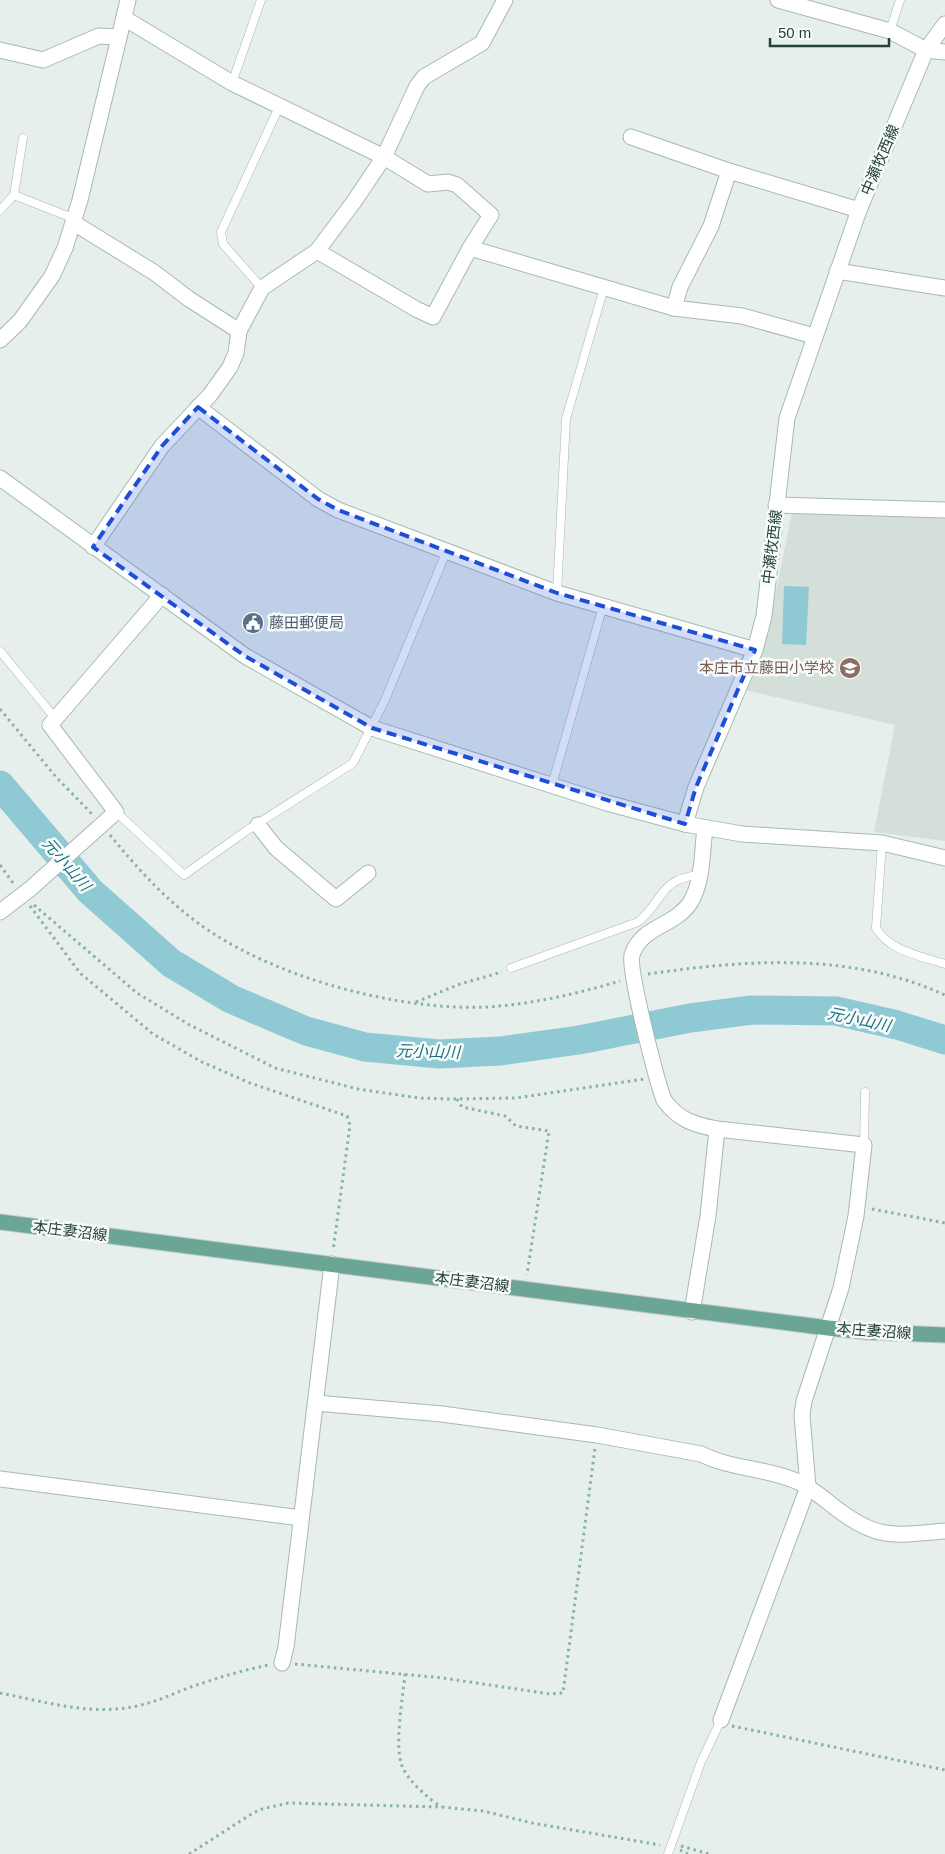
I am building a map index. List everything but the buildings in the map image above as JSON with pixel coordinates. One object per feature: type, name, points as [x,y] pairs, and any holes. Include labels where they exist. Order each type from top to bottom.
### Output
[{"type":"main road","name":"本庄妻沼線","points":[[0,1222],[525,1288],[692,1312],[868,1332],[945,1335]]},
{"type":"street","points":[[0,340],[20,321],[52,276],[74,221],[128,0]]},
{"type":"street","points":[[93,547],[162,446],[198,407],[230,367],[236,352],[239,331],[262,288],[317,251],[384,157],[417,86],[424,78],[482,43],[505,0]]},
{"type":"street","points":[[778,0],[890,31],[926,50],[945,52]]},
{"type":"street","points":[[124,18],[232,83],[384,157],[428,184],[448,182],[457,185],[491,215],[470,248],[433,317],[317,251]]},
{"type":"street","name":"中瀬牧西線","points":[[685,824],[696,787],[755,650],[764,616],[787,418],[859,210],[926,50],[945,24]]},
{"type":"street","points":[[0,50],[43,60],[99,36],[119,37]]},
{"type":"street","points":[[631,137],[729,171],[859,210]]},
{"type":"street","points":[[674,308],[680,287],[711,226],[729,171]]},
{"type":"street","points":[[74,221],[155,273],[189,299],[239,331]]},
{"type":"street","points":[[470,248],[674,308],[742,316],[814,336]]},
{"type":"street","points":[[837,271],[945,288]]},
{"type":"street","points":[[198,407],[318,499],[358,518],[557,593],[755,650]]},
{"type":"street","points":[[0,478],[245,656],[372,728],[607,803],[685,824],[742,834],[882,843],[945,858]]},
{"type":"street","points":[[776,505],[945,510]]},
{"type":"street","points":[[0,912],[26,892],[97,824],[116,812],[50,724],[162,595]]},
{"type":"street","points":[[258,825],[276,848],[336,899],[368,873]]},
{"type":"street","points":[[705,828],[696,890],[690,904],[676,918],[646,934],[632,956],[628,983],[664,1100],[671,1110],[694,1125],[717,1130],[864,1145],[856,1206],[841,1288],[810,1375],[803,1408],[803,1439],[808,1487],[721,1720]]},
{"type":"street","points":[[692,1312],[706,1225],[717,1130]]},
{"type":"street","points":[[282,1663],[286,1647],[332,1264]]},
{"type":"street","points":[[316,1403],[442,1414],[597,1435],[701,1454],[715,1461],[796,1480],[869,1530],[885,1534],[945,1531]]},
{"type":"street","points":[[0,1479],[301,1518]]},
{"type":"lane","points":[[232,83],[261,0]]},
{"type":"lane","points":[[890,31],[900,0]]},
{"type":"lane","points":[[262,288],[223,244],[221,232],[280,106]]},
{"type":"lane","points":[[0,210],[14,195],[23,138]]},
{"type":"lane","points":[[14,195],[74,221]]},
{"type":"lane","points":[[557,593],[566,418],[604,288]]},
{"type":"lane","points":[[116,812],[184,875],[246,831],[353,763],[372,728],[447,550]]},
{"type":"lane","points":[[552,785],[603,606]]},
{"type":"lane","points":[[0,651],[54,718]]},
{"type":"lane","points":[[882,843],[876,928],[882,938],[892,945],[945,964]]},
{"type":"lane","points":[[511,968],[638,922],[647,915],[670,884],[683,877],[698,875]]},
{"type":"lane","points":[[864,1145],[865,1092]]},
{"type":"lane","points":[[668,1854],[701,1762],[721,1720]]},
{"type":"path","points":[[0,709],[56,777],[153,885],[178,908],[208,929],[248,952],[309,978],[343,989],[413,1002],[461,1007],[510,1005],[568,996],[628,983]]},
{"type":"path","points":[[0,866],[26,892],[138,993],[188,1024],[275,1068],[358,1089],[419,1098],[457,1099],[516,1098],[657,1074]]},
{"type":"path","points":[[26,892],[80,973],[153,1034],[202,1062],[250,1083],[347,1116],[350,1125],[332,1264]]},
{"type":"path","points":[[648,974],[729,964],[764,962],[822,965],[854,968],[901,978],[945,995]]},
{"type":"path","points":[[413,1002],[460,984],[511,968]]},
{"type":"path","points":[[457,1099],[462,1106],[505,1116],[516,1126],[549,1130],[525,1288]]},
{"type":"path","points":[[856,1206],[945,1223]]},
{"type":"path","points":[[0,1693],[74,1708],[112,1709],[147,1704],[252,1668],[282,1663],[405,1674],[550,1694],[563,1692],[597,1435]]},
{"type":"path","points":[[405,1674],[399,1736],[402,1766],[424,1794],[442,1807]]},
{"type":"path","points":[[721,1720],[730,1726],[945,1770]]},
{"type":"path","points":[[188,1854],[253,1813],[288,1803],[442,1807],[483,1811],[532,1823],[656,1845],[671,1844],[709,1854]]},
{"type":"highlighted area","points":[[198,407],[318,499],[338,510],[557,593],[755,650],[696,787],[685,824],[372,728],[245,656],[93,547],[162,446]]},
{"type":"shaded area","name":"本庄市立藤田小学校","points":[[792,512],[945,515],[945,841],[874,832],[895,725],[745,690],[765,646]]},
{"type":"water","points":[[784,586],[809,587],[806,645],[782,644]]},
{"type":"waterway","name":"元小山川","points":[[0,785],[90,891],[171,963],[231,999],[306,1031],[365,1047],[439,1054],[500,1051],[579,1040],[690,1018],[752,1010],[836,1011],[897,1025],[945,1040]]},
{"type":"place","name":"藤田郵便局","points":[[253,623]]},
{"type":"place","name":"本庄市立藤田小学校","points":[[850,668]]}]
